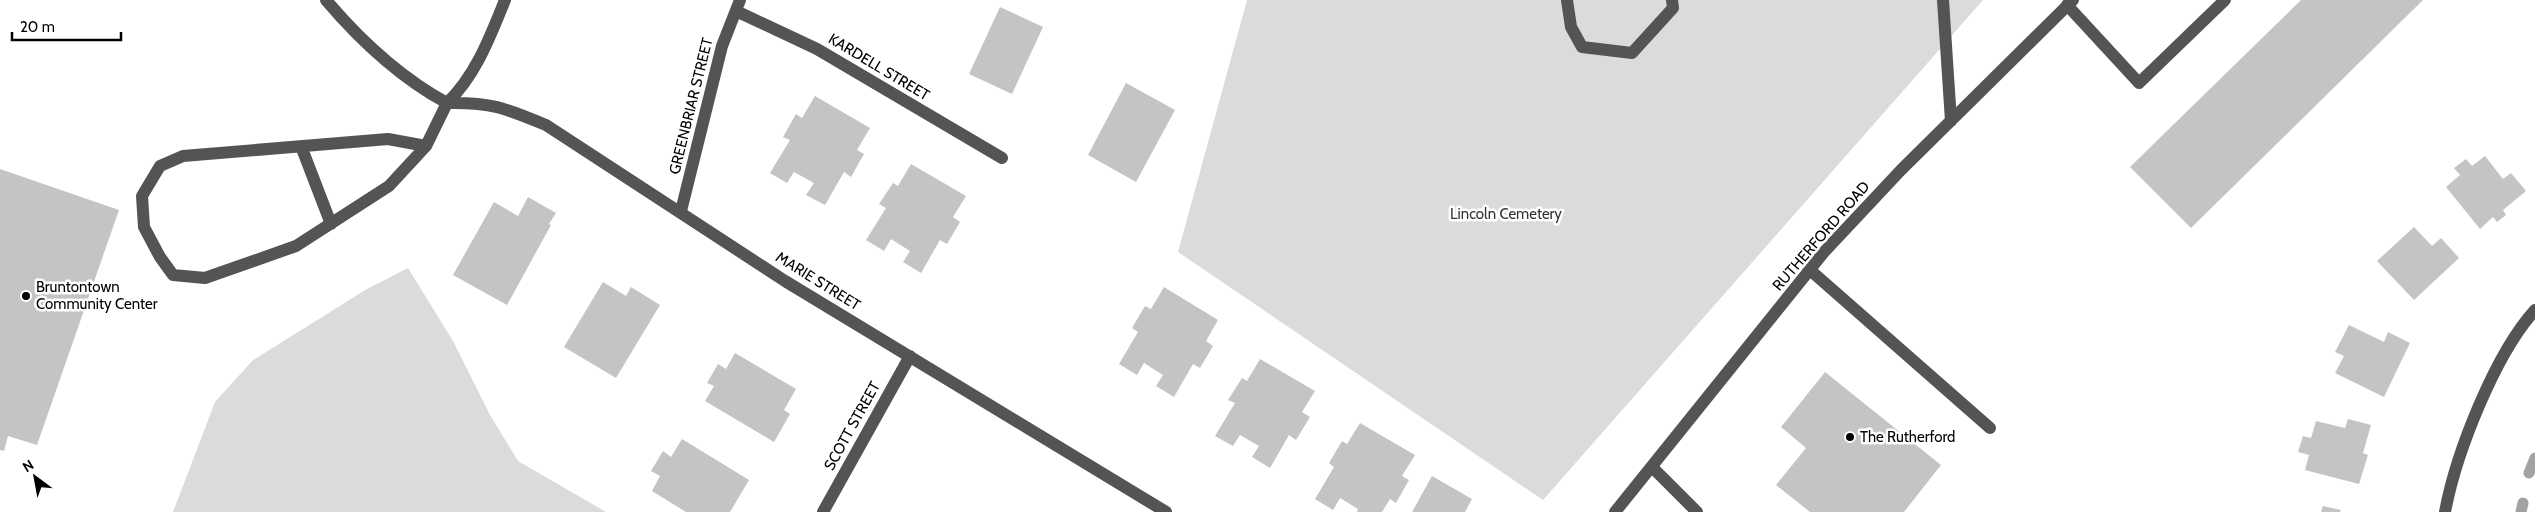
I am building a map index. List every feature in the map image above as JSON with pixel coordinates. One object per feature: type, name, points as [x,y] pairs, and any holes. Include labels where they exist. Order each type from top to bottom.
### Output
[{"type":"street","points":[[326,0],[399,73],[447,103]]},
{"type":"street","points":[[426,146],[388,139],[183,156],[160,166],[142,196],[144,228],[160,257],[173,275],[205,278],[296,246],[331,224],[389,186],[426,146],[447,103],[462,89],[486,47],[505,0]]},
{"type":"street","points":[[1567,0],[1571,27],[1582,47],[1632,53],[1672,8],[1672,0]]},
{"type":"street","points":[[1943,0],[1951,121]]},
{"type":"street","points":[[2070,3],[2139,83],[2225,0]]},
{"type":"street","name":"RUTHERFORD ROAD","points":[[1615,512],[1810,270],[1901,170],[2070,3]]},
{"type":"street","name":"KARDELL STREET","points":[[738,6],[817,49],[1002,158]]},
{"type":"street","name":"GREENBRIAR STREET","points":[[681,211],[722,46],[738,6]]},
{"type":"street","name":"MARIE STREET","points":[[447,103],[478,102],[503,107],[546,125],[681,211],[785,281],[1166,512]]},
{"type":"street","points":[[300,146],[331,224]]},
{"type":"street","points":[[1810,270],[1990,428]]},
{"type":"street","points":[[2445,512],[2470,429],[2496,369],[2527,319],[2535,310]]},
{"type":"street","name":"SCOTT STREET","points":[[823,512],[910,356]]},
{"type":"street","points":[[1652,467],[1697,512]]},
{"type":"green space","name":"Lincoln Cemetery","points":[[1247,0],[1983,0],[1543,500],[1178,252]]},
{"type":"green space","points":[[408,268],[453,341],[490,415],[518,461],[606,512],[173,512],[215,402],[253,360],[367,289]]},
{"type":"building","points":[[2301,0],[2423,0],[2191,228],[2130,167]]},
{"type":"building","points":[[1000,7],[1043,27],[1012,94],[969,74]]},
{"type":"building","points":[[1126,83],[1175,110],[1136,182],[1088,155]]},
{"type":"building","points":[[815,96],[870,128],[857,150],[864,154],[851,177],[844,172],[825,205],[806,195],[814,183],[794,172],[787,183],[770,173],[790,140],[783,137],[796,114],[802,118]]},
{"type":"building","points":[[2485,156],[2503,179],[2511,173],[2526,191],[2503,210],[2506,215],[2497,222],[2493,217],[2480,229],[2446,187],[2460,175],[2454,168],[2466,159],[2472,166]]},
{"type":"building","points":[[911,164],[966,196],[953,217],[960,222],[947,244],[940,240],[921,273],[903,262],[910,251],[891,239],[884,251],[866,240],[886,208],[879,204],[893,183],[898,186]]},
{"type":"building","points":[[0,169],[119,210],[37,445],[8,436],[4,451],[0,450]]},
{"type":"building","points":[[528,197],[556,213],[507,305],[453,275],[494,202],[518,216]]},
{"type":"building","points":[[2414,227],[2432,246],[2441,238],[2459,258],[2414,300],[2377,261]]},
{"type":"building","points":[[603,282],[626,296],[631,287],[660,305],[616,378],[564,347]]},
{"type":"building","points":[[1164,287],[1218,320],[1206,341],[1213,346],[1200,368],[1193,364],[1174,397],[1156,386],[1163,375],[1144,363],[1137,375],[1119,364],[1138,332],[1132,328],[1145,306],[1151,309]]},
{"type":"building","points":[[2349,325],[2384,342],[2388,332],[2410,343],[2384,397],[2335,373],[2344,356],[2335,352]]},
{"type":"building","points":[[735,353],[796,389],[784,410],[790,414],[774,442],[705,401],[714,386],[707,383],[718,364],[726,369]]},
{"type":"building","points":[[1260,359],[1315,391],[1302,412],[1310,417],[1296,440],[1289,435],[1270,468],[1252,457],[1259,446],[1240,435],[1233,446],[1215,436],[1235,403],[1228,400],[1242,378],[1247,381]]},
{"type":"building","name":"The Rutherford","points":[[1825,372],[1941,465],[1904,512],[1810,512],[1776,485],[1806,448],[1781,427]]},
{"type":"building","points":[[2348,419],[2371,425],[2363,453],[2368,455],[2359,484],[2305,470],[2309,455],[2298,452],[2303,436],[2311,438],[2316,421],[2345,428]]},
{"type":"building","points":[[1360,423],[1415,455],[1402,476],[1409,480],[1396,503],[1390,499],[1382,512],[1357,512],[1358,509],[1340,498],[1333,510],[1315,499],[1334,467],[1329,463],[1342,441],[1347,444]]},
{"type":"building","points":[[682,439],[749,480],[730,512],[686,512],[652,491],[660,476],[651,471],[663,451],[671,457]]},
{"type":"building","points":[[1432,476],[1472,499],[1465,512],[1412,512]]},
{"type":"building","points":[[2323,506],[2341,510],[2340,512],[2321,512]]},
{"type":"waterway","points":[[2529,473],[2535,458]]},
{"type":"waterway","points":[[2521,512],[2523,503]]},
{"type":"place","name":"Bruntontown Community Center","points":[[26,296]]},
{"type":"place","name":"The Rutherford","points":[[1850,437]]}]
